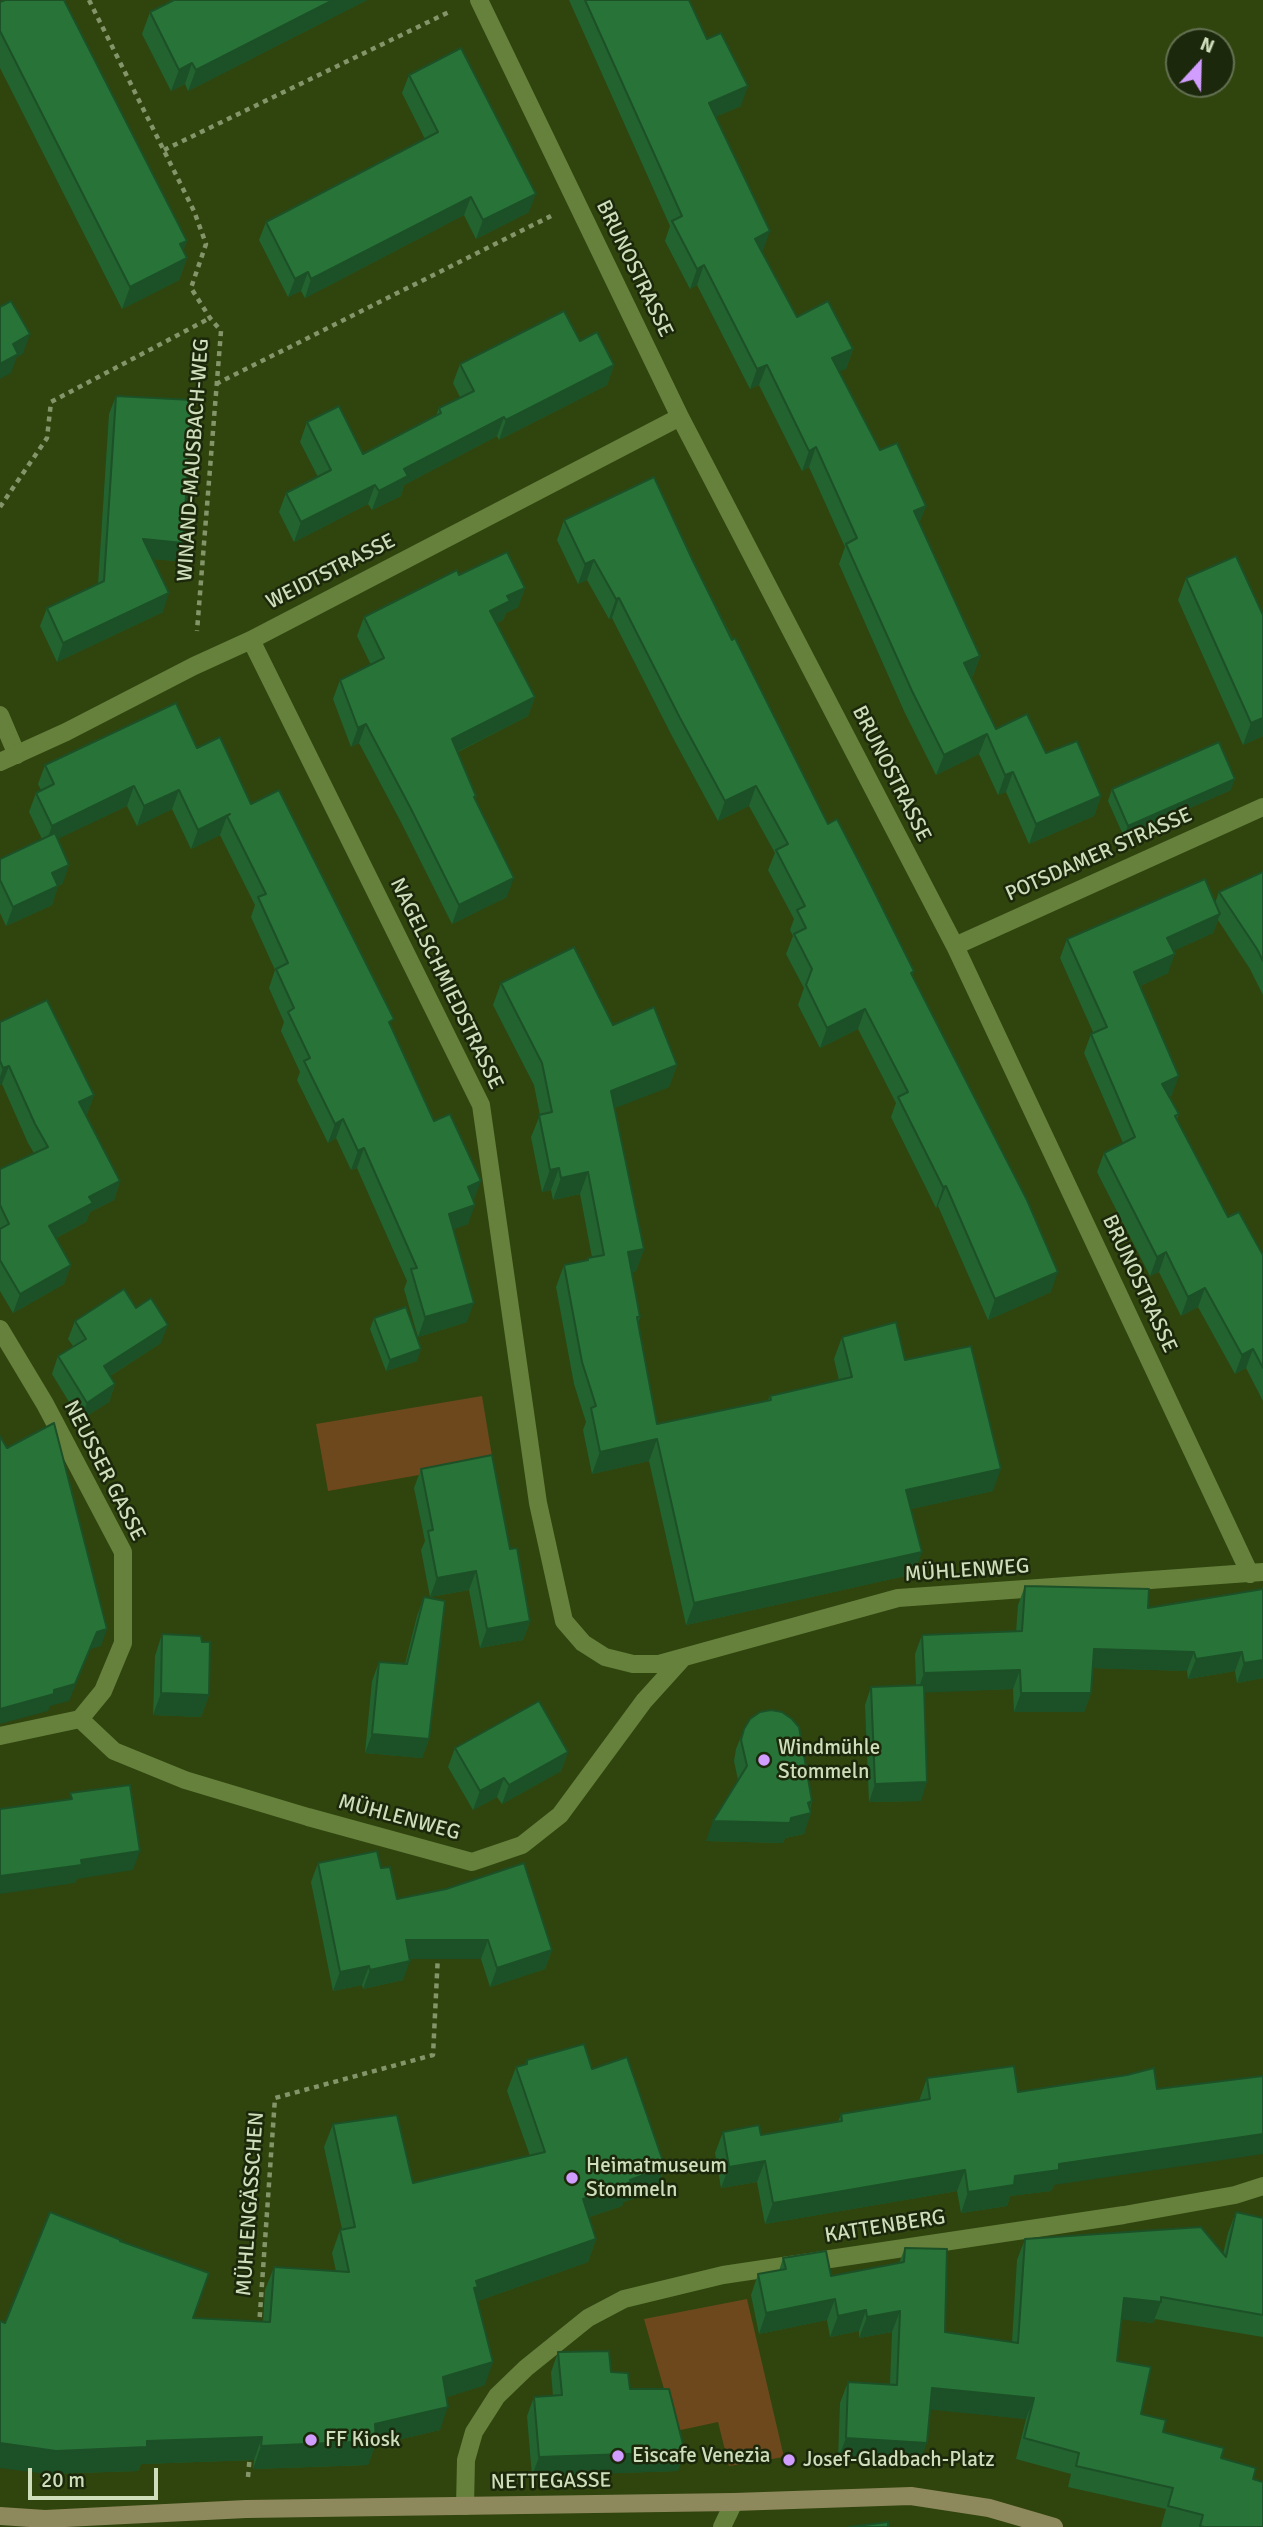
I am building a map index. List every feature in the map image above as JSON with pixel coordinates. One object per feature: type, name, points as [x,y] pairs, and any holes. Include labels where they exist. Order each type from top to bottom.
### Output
[{"type":"street","name":"BRUNOSTRASSE","points":[[479,0],[680,417],[955,946],[1257,1573]]},
{"type":"street","name":"WEIDTSTRASSE","points":[[0,762],[251,640],[680,417]]},
{"type":"street","name":"NAGELSCHMIEDSTRASSE","points":[[251,640],[481,1105],[538,1503],[564,1620]]},
{"type":"street","points":[[0,715],[17,755]]},
{"type":"street","name":"POTSDAMER STRASSE","points":[[955,946],[1263,807]]},
{"type":"street","name":"NEUSSER GASSE","points":[[0,1329],[45,1404],[123,1552],[123,1643],[103,1691],[80,1719]]},
{"type":"street","name":"MÜHLENWEG","points":[[564,1620],[583,1643],[605,1657],[634,1664],[659,1664],[898,1598],[1257,1573]]},
{"type":"street","name":"MÜHLENWEG","points":[[80,1719],[114,1751],[185,1780],[472,1862],[522,1845],[560,1815],[644,1701],[682,1659]]},
{"type":"street","points":[[0,1736],[80,1719]]},
{"type":"street","name":"KATTENBERG","points":[[465,2506],[466,2460],[474,2432],[498,2396],[526,2368],[588,2318],[624,2299],[723,2275],[1124,2215],[1235,2195],[1263,2186]]},
{"type":"street","name":"NETTEGASSE","points":[[465,2506],[911,2496],[989,2508],[1054,2527]]},
{"type":"street","points":[[722,2527],[734,2502]]},
{"type":"street","points":[[0,2516],[46,2523],[169,2520],[246,2509],[465,2506]]},
{"type":"path","name":"WINAND-MAUSBACH-WEG","points":[[89,0],[194,211],[206,244],[191,288],[221,331],[194,666]]},
{"type":"path","points":[[164,150],[452,11]]},
{"type":"path","points":[[216,384],[577,204]]},
{"type":"path","points":[[0,507],[47,438],[51,402],[210,318]]},
{"type":"path","name":"MÜHLENGÄSSCHEN","points":[[258,2331],[275,2098],[433,2054],[439,1947]]},
{"type":"path","points":[[246,2509],[251,2441]]},
{"type":"shaded area","points":[[482,1396],[493,1462],[328,1491],[316,1424]]},
{"type":"shaded area","points":[[747,2299],[784,2457],[729,2466],[718,2422],[676,2431],[644,2319]]},
{"type":"building","points":[[64,0],[187,241],[180,244],[187,258],[130,287],[0,31],[0,2]]},
{"type":"building","points":[[174,0],[333,0],[196,70],[192,63],[179,70],[150,12]]},
{"type":"building","points":[[585,0],[689,0],[707,39],[721,33],[748,86],[709,103],[770,231],[755,239],[797,317],[828,301],[853,349],[832,358],[880,450],[897,443],[926,506],[914,511],[980,656],[964,663],[996,729],[1027,714],[1046,753],[1077,741],[1101,796],[1036,824],[1013,772],[1005,775],[987,734],[944,755],[846,544],[857,538],[816,447],[809,451],[767,365],[757,369],[704,265],[697,269],[672,221],[682,216]]},
{"type":"building","points":[[461,48],[536,194],[483,220],[471,197],[311,279],[308,272],[295,279],[266,222],[438,132],[409,75]]},
{"type":"building","points":[[11,301],[30,334],[13,344],[18,354],[0,364],[0,307]]},
{"type":"building","points":[[564,311],[580,341],[597,332],[614,365],[506,420],[504,417],[404,469],[408,476],[379,491],[375,485],[301,522],[286,493],[331,470],[307,422],[339,406],[363,454],[441,413],[439,408],[474,391],[460,364]]},
{"type":"building","points":[[116,396],[192,400],[183,543],[143,539],[169,593],[63,643],[47,608],[104,581]]},
{"type":"building","points":[[654,477],[732,640],[735,638],[828,824],[837,819],[866,875],[914,971],[911,973],[1027,1200],[1058,1272],[995,1299],[946,1186],[943,1187],[898,1097],[908,1092],[865,1009],[827,1028],[806,985],[812,969],[794,934],[806,928],[797,910],[805,906],[776,850],[788,844],[756,786],[725,801],[619,598],[616,599],[594,560],[585,564],[564,520]]},
{"type":"building","points":[[507,552],[525,588],[507,596],[510,601],[490,611],[535,697],[452,739],[476,796],[474,797],[514,878],[459,905],[366,724],[358,728],[340,680],[384,658],[364,617],[457,570],[459,575]]},
{"type":"building","points":[[1236,556],[1263,615],[1263,718],[1251,723],[1186,578]]},
{"type":"building","points":[[176,703],[197,748],[220,737],[251,804],[279,790],[394,1019],[389,1022],[434,1121],[450,1114],[481,1181],[468,1187],[475,1205],[449,1214],[474,1303],[425,1317],[411,1269],[417,1268],[364,1148],[358,1151],[343,1119],[335,1124],[304,1061],[310,1058],[288,1012],[294,1008],[276,969],[288,963],[258,897],[266,894],[227,816],[230,814],[198,830],[179,790],[144,806],[134,786],[52,826],[36,793],[54,784],[45,765]]},
{"type":"building","points":[[1219,742],[1235,779],[1128,826],[1112,789]]},
{"type":"building","points":[[55,833],[69,865],[52,873],[58,886],[13,907],[0,880],[0,859]]},
{"type":"building","points":[[1263,872],[1263,961],[1219,892]]},
{"type":"building","points":[[1205,879],[1220,914],[1167,938],[1175,954],[1134,972],[1179,1076],[1162,1084],[1179,1114],[1175,1116],[1228,1217],[1239,1212],[1263,1255],[1263,1368],[1253,1349],[1242,1355],[1205,1288],[1188,1297],[1166,1252],[1157,1257],[1104,1153],[1135,1137],[1091,1034],[1107,1027],[1067,939]]},
{"type":"building","points":[[574,947],[613,1025],[654,1007],[677,1065],[611,1091],[644,1249],[628,1252],[657,1424],[771,1400],[770,1396],[852,1377],[842,1337],[896,1322],[905,1360],[971,1346],[1001,1469],[906,1490],[922,1552],[694,1603],[657,1439],[600,1452],[591,1408],[596,1406],[582,1362],[564,1265],[604,1255],[588,1172],[561,1178],[559,1168],[550,1170],[539,1115],[552,1112],[542,1063],[501,983]]},
{"type":"building","points":[[47,1000],[94,1095],[79,1102],[120,1181],[89,1197],[93,1203],[49,1226],[71,1265],[20,1294],[0,1260],[0,1229],[9,1224],[0,1205],[0,1169],[48,1147],[9,1066],[3,1068],[0,1061],[0,1022]]},
{"type":"building","points":[[124,1289],[136,1308],[151,1298],[168,1325],[104,1366],[115,1384],[87,1403],[58,1356],[86,1339],[75,1321]]},
{"type":"building","points":[[406,1307],[421,1349],[390,1360],[374,1318]]},
{"type":"building","points":[[54,1423],[107,1629],[97,1632],[75,1684],[54,1690],[54,1694],[0,1709],[0,1436],[7,1448]]},
{"type":"building","points":[[492,1455],[510,1549],[517,1548],[530,1621],[487,1629],[476,1571],[437,1578],[428,1531],[433,1530],[421,1469]]},
{"type":"building","points":[[1025,1586],[1149,1589],[1148,1608],[1263,1589],[1263,1660],[1244,1663],[1242,1652],[1196,1659],[1194,1652],[1094,1649],[1091,1693],[1021,1693],[1020,1670],[924,1673],[922,1635],[1022,1631]]},
{"type":"building","points":[[424,1597],[445,1601],[429,1739],[372,1734],[379,1662],[407,1664]]},
{"type":"building","points":[[162,1634],[201,1636],[202,1642],[210,1642],[209,1695],[161,1693]]},
{"type":"building","points":[[924,1685],[927,1782],[875,1784],[871,1687]]},
{"type":"building","points":[[539,1701],[568,1752],[509,1785],[504,1778],[480,1791],[455,1748]]},
{"type":"building","points":[[760,1712],[782,1712],[799,1727],[812,1801],[808,1803],[811,1813],[791,1818],[790,1823],[713,1821],[747,1766],[741,1740],[744,1729],[750,1719]]},
{"type":"building","points":[[130,1785],[140,1851],[81,1860],[82,1865],[0,1876],[0,1809],[72,1799],[70,1793]]},
{"type":"building","points":[[377,1851],[381,1868],[390,1867],[397,1899],[446,1889],[524,1863],[552,1950],[497,1968],[488,1940],[406,1940],[410,1961],[370,1970],[369,1966],[340,1972],[318,1863]]},
{"type":"building","points":[[584,2044],[592,2069],[627,2057],[665,2167],[583,2199],[596,2239],[476,2281],[478,2287],[474,2288],[493,2362],[443,2377],[448,2407],[375,2424],[376,2441],[261,2446],[262,2437],[147,2441],[147,2447],[56,2451],[0,2443],[0,2321],[5,2323],[50,2212],[209,2273],[193,2318],[270,2322],[274,2267],[349,2272],[340,2230],[355,2227],[333,2124],[397,2115],[413,2183],[545,2152],[516,2067],[527,2064],[527,2060]]},
{"type":"building","points":[[1014,2066],[1018,2092],[1127,2075],[1154,2068],[1157,2089],[1263,2076],[1263,2134],[1059,2164],[1059,2170],[1015,2176],[1014,2185],[968,2192],[965,2170],[773,2203],[765,2161],[729,2167],[723,2132],[759,2125],[761,2135],[842,2121],[841,2114],[930,2099],[927,2078]]},
{"type":"building","points":[[1236,2212],[1263,2218],[1263,2315],[1161,2297],[1161,2302],[1124,2298],[1117,2361],[1151,2367],[1141,2414],[1166,2420],[1163,2432],[1224,2448],[1221,2458],[1256,2468],[1253,2479],[1263,2482],[1263,2527],[1200,2526],[1203,2515],[1168,2506],[1173,2488],[1076,2466],[1079,2453],[1024,2438],[1034,2398],[932,2388],[927,2443],[846,2438],[848,2382],[897,2385],[900,2311],[867,2317],[866,2310],[838,2316],[835,2299],[766,2313],[758,2274],[786,2269],[783,2258],[826,2251],[831,2276],[904,2262],[905,2248],[947,2249],[945,2332],[1018,2343],[1025,2239],[1201,2227],[1226,2257]]},
{"type":"building","points":[[609,2351],[611,2372],[628,2373],[630,2389],[669,2389],[685,2452],[539,2457],[534,2397],[562,2395],[558,2352]]},
{"type":"building","points":[[888,2522],[888,2527],[849,2527]]},
{"type":"place","name":"Windmühle Stommeln","points":[[764,1760]]},
{"type":"place","name":"Heimatmuseum Stommeln","points":[[572,2178]]},
{"type":"place","name":"FF Kiosk","points":[[311,2440]]},
{"type":"place","name":"Eiscafe Venezia","points":[[618,2456]]},
{"type":"place","name":"Josef-Gladbach-Platz","points":[[789,2460]]}]
